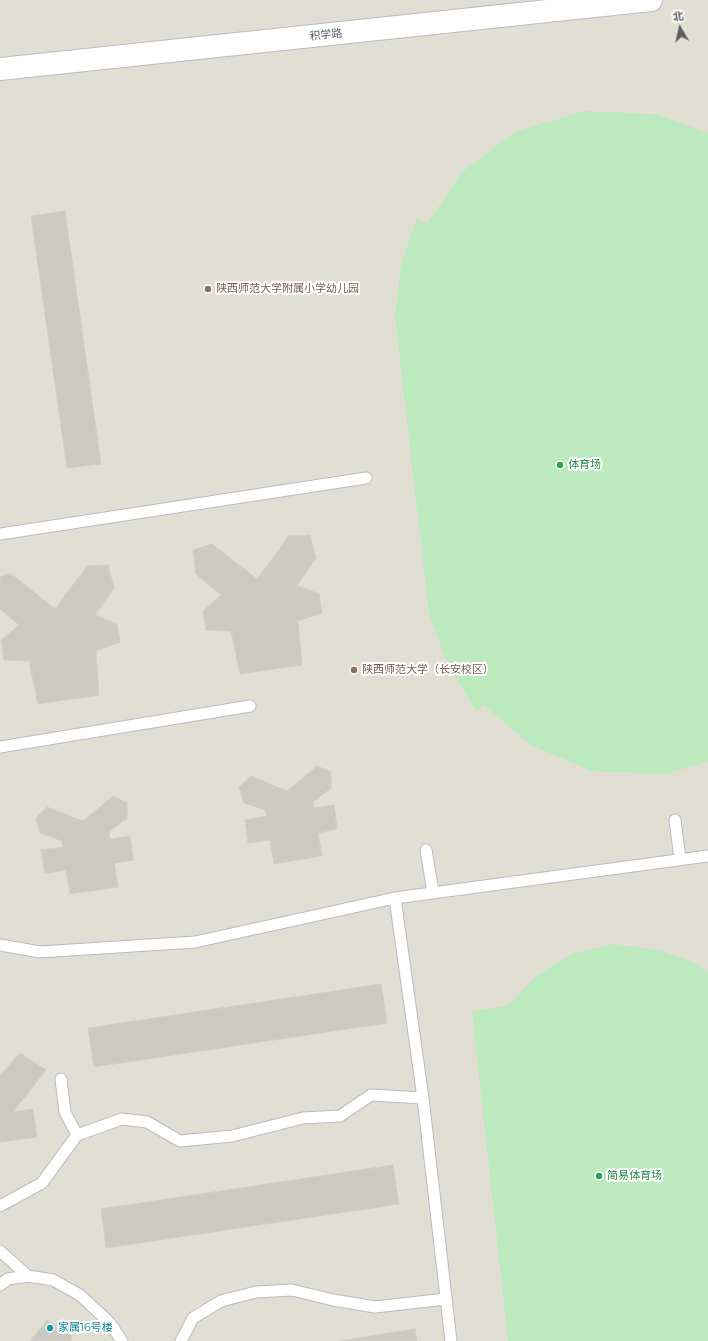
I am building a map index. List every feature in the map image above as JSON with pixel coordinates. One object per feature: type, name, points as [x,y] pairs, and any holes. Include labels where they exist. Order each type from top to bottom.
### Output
[{"type":"street","name":"积学路","points":[[0,69],[651,0]]},
{"type":"lane","points":[[0,534],[366,478]]},
{"type":"lane","points":[[0,747],[250,706]]},
{"type":"lane","points":[[675,820],[680,859]]},
{"type":"lane","points":[[426,850],[432,892]]},
{"type":"lane","points":[[0,945],[40,952],[195,942],[395,898],[708,856]]},
{"type":"lane","points":[[395,898],[423,1098],[451,1341]]},
{"type":"lane","points":[[62,1079],[65,1112],[77,1135]]},
{"type":"lane","points":[[0,1206],[42,1183],[77,1135],[122,1119],[147,1122],[180,1141],[232,1136],[303,1118],[340,1116],[371,1095],[423,1098]]},
{"type":"lane","points":[[0,1251],[28,1276]]},
{"type":"lane","points":[[0,1285],[8,1279],[28,1276],[53,1280],[80,1295],[110,1323],[122,1341]]},
{"type":"lane","points":[[181,1341],[193,1318],[221,1301],[256,1292],[292,1290],[333,1300],[375,1307],[446,1299]]},
{"type":"shaded area","name":"陕西师范大学（长安校区）","points":[[0,0],[708,0],[708,1341],[0,1341]]},
{"type":"green space","name":"体育场","points":[[585,111],[656,114],[708,133],[708,762],[664,774],[591,771],[531,745],[484,705],[476,711],[448,665],[429,614],[395,316],[401,264],[416,219],[427,224],[462,172],[515,132]]},
{"type":"green space","name":"简易体育场","points":[[614,944],[659,950],[692,962],[708,973],[708,1341],[508,1341],[472,1011],[508,1006],[536,976],[574,953]]},
{"type":"building","points":[[65,211],[101,464],[67,468],[31,216]]},
{"type":"building","points":[[310,535],[316,558],[297,585],[319,594],[322,613],[298,621],[302,665],[240,674],[231,631],[206,630],[203,611],[221,595],[196,574],[193,550],[212,544],[257,579],[289,536]]},
{"type":"building","points":[[108,565],[114,588],[95,615],[117,624],[120,642],[96,651],[99,695],[38,704],[29,661],[4,660],[1,640],[19,625],[0,609],[0,577],[10,573],[55,609],[87,566]]},
{"type":"building","points":[[317,766],[331,772],[331,788],[313,802],[314,808],[334,805],[337,829],[318,833],[322,856],[274,864],[270,840],[248,843],[245,820],[267,816],[265,810],[244,803],[239,787],[251,776],[287,791]]},
{"type":"building","points":[[113,796],[127,803],[127,818],[109,832],[110,839],[130,836],[133,860],[114,863],[118,887],[70,894],[66,870],[45,874],[41,850],[63,847],[62,841],[40,833],[36,818],[47,807],[83,821]]},
{"type":"building","points":[[381,984],[387,1023],[94,1067],[88,1028]]},
{"type":"building","points":[[20,1053],[46,1070],[13,1112],[33,1109],[37,1137],[0,1142],[0,1076]]},
{"type":"building","points":[[393,1165],[399,1204],[106,1248],[101,1209]]},
{"type":"building","name":"家属16号楼","points":[[47,1320],[73,1336],[70,1341],[30,1341]]},
{"type":"building","points":[[415,1329],[417,1341],[339,1341]]},
{"type":"place","name":"陕西师范大学附属小学幼儿园","points":[[208,289]]},
{"type":"place","name":"体育场","points":[[560,465]]},
{"type":"place","name":"陕西师范大学（长安校区）","points":[[354,670]]},
{"type":"place","name":"简易体育场","points":[[599,1176]]},
{"type":"place","name":"家属16号楼","points":[[50,1328]]}]
